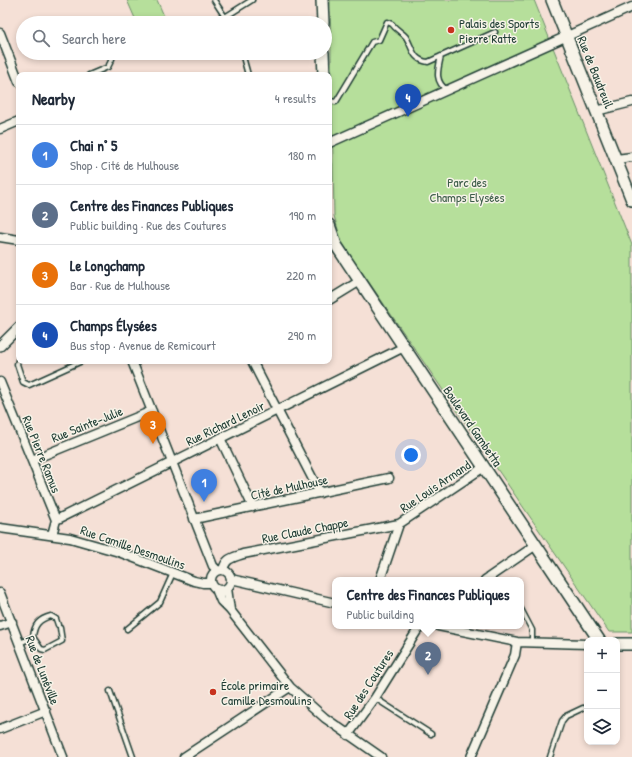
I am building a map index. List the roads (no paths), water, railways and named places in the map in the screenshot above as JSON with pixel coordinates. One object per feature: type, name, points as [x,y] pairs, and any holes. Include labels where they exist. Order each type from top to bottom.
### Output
[{"type":"main road","points":[[322,0],[323,16]]},
{"type":"main road","name":"Rue de Baudreuil","points":[[552,0],[632,200]]},
{"type":"main road","points":[[323,60],[324,72]]},
{"type":"main road","name":"Boulevard Gambetta","points":[[332,234],[336,245],[597,637]]},
{"type":"main road","points":[[620,644],[632,644]]},
{"type":"street","points":[[332,142],[632,7]]},
{"type":"street","points":[[0,33],[16,74]]},
{"type":"street","points":[[596,111],[632,102]]},
{"type":"street","points":[[0,129],[16,122]]},
{"type":"street","points":[[616,159],[632,157]]},
{"type":"street","points":[[0,237],[16,240]]},
{"type":"street","points":[[332,298],[360,281]]},
{"type":"street","points":[[0,346],[16,330]]},
{"type":"street","name":"Rue Richard Lenoir","points":[[56,520],[404,347]]},
{"type":"street","points":[[133,364],[213,566],[228,573],[231,578],[230,584],[227,588],[221,590],[213,586]]},
{"type":"street","points":[[254,364],[320,493]]},
{"type":"street","name":"Rue Pierre Ramus","points":[[0,382],[56,520]]},
{"type":"street","name":"Rue Sainte-Julie","points":[[32,460],[152,411]]},
{"type":"street","points":[[220,438],[252,507]]},
{"type":"street","name":"Rue Louis Armand","points":[[399,524],[484,467]]},
{"type":"street","name":"Cité de Mulhouse","points":[[194,519],[389,478]]},
{"type":"street","points":[[52,535],[56,520]]},
{"type":"street","points":[[381,577],[399,524]]},
{"type":"street","name":"Rue Claude Chappe","points":[[220,570],[225,561],[243,554],[399,524]]},
{"type":"street","name":"Rue Camille Desmoulins","points":[[0,528],[70,538],[119,552],[173,573],[213,586]]},
{"type":"street","points":[[489,577],[536,545]]},
{"type":"street","points":[[220,570],[212,574],[213,586],[221,601],[230,610],[290,687],[325,718],[381,757]]},
{"type":"street","points":[[231,578],[332,602]]},
{"type":"street","points":[[227,588],[230,610]]},
{"type":"street","name":"Rue de Lunéville","points":[[0,593],[63,757]]},
{"type":"street","points":[[0,626],[12,622]]},
{"type":"street","name":"Rue des Coutures","points":[[348,735],[375,698],[418,629]]},
{"type":"street","points":[[453,629],[517,642],[584,644]]},
{"type":"street","points":[[471,757],[514,655],[517,642]]},
{"type":"street","points":[[184,757],[290,687]]},
{"type":"street","points":[[0,729],[46,711]]},
{"type":"lane","points":[[214,0],[224,16]]},
{"type":"lane","points":[[227,16],[252,0]]},
{"type":"lane","points":[[332,102],[336,102],[372,42],[379,40],[387,22],[392,24],[396,31],[405,35],[415,58],[420,61],[428,62],[495,32]]},
{"type":"lane","points":[[441,56],[437,74],[439,81],[447,90]]},
{"type":"lane","points":[[96,72],[108,67],[112,60]]},
{"type":"lane","points":[[244,60],[247,72]]},
{"type":"lane","points":[[17,364],[23,382],[29,385],[75,364]]},
{"type":"lane","points":[[127,629],[160,602],[173,573]]},
{"type":"lane","points":[[524,615],[532,630],[532,643]]},
{"type":"lane","points":[[51,616],[56,619],[62,641],[45,650],[41,649],[33,637],[37,622],[41,618],[51,616]]},
{"type":"lane","points":[[20,643],[33,637]]},
{"type":"lane","points":[[110,692],[134,757]]},
{"type":"lane","points":[[375,698],[431,734]]},
{"type":"lane","points":[[550,757],[562,721],[566,716],[583,708]]},
{"type":"place","name":"Palais des Sports Pierre Ratte","points":[[451,30]]},
{"type":"place","name":"Champs Élysées","points":[[408,117]]},
{"type":"place","name":"Le Longchamp","points":[[153,444]]},
{"type":"place","name":"Chai n° 5","points":[[204,502]]},
{"type":"place","name":"Centre des Finances Publiques","points":[[428,675]]},
{"type":"place","name":"École primaire Camille Desmoulins","points":[[213,692]]},
{"type":"park label","name":"Parc des Champs Elysées","points":[[467,190]]}]
